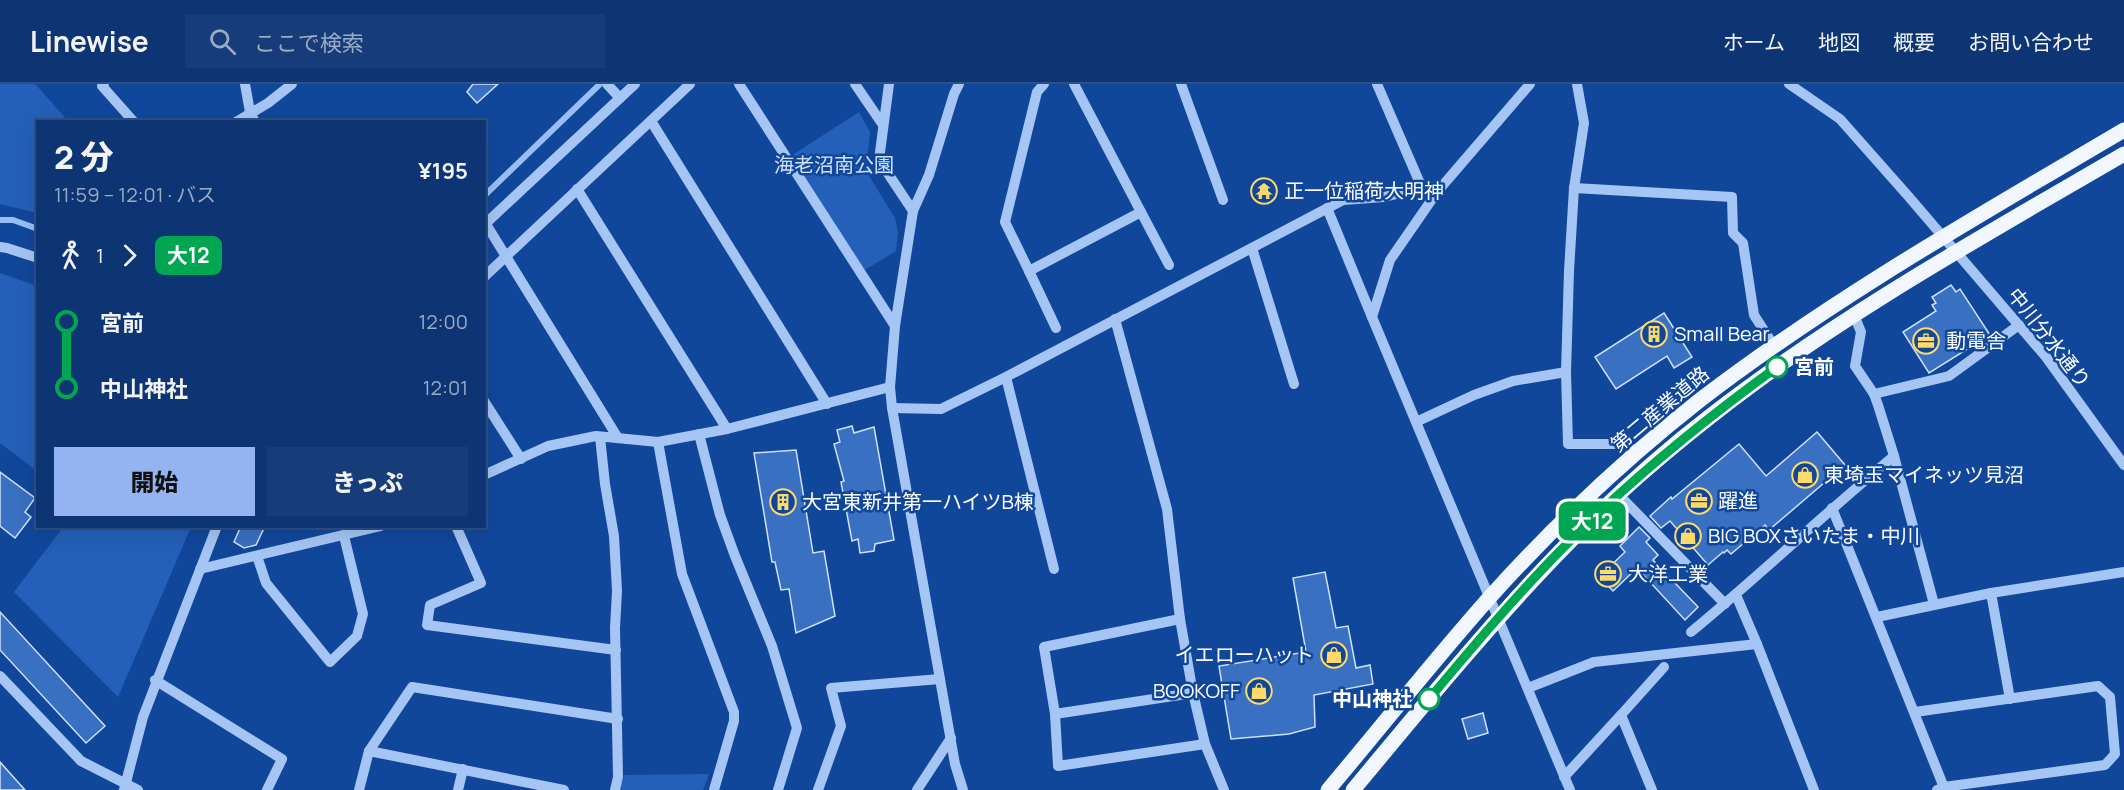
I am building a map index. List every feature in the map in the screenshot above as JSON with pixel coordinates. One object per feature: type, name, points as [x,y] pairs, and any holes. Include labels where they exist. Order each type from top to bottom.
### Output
[{"type":"main road","name":"第二産業道路","points":[[1328,790],[1489,598],[1548,536],[1638,453],[1699,401],[1774,346],[1942,238],[2124,130]]},
{"type":"main road","name":"第二産業道路","points":[[1353,790],[1498,617],[1560,551],[1619,495],[1708,417],[1854,315],[1956,252],[2124,154]]},
{"type":"street","points":[[104,84],[102,86],[132,120]]},
{"type":"street","points":[[246,84],[253,117],[292,84]]},
{"type":"street","points":[[486,224],[613,90],[635,84]]},
{"type":"street","points":[[486,275],[690,84]]},
{"type":"street","points":[[740,84],[895,326]]},
{"type":"street","points":[[855,84],[883,125]]},
{"type":"street","points":[[889,84],[879,160],[913,211]]},
{"type":"street","points":[[959,84],[929,175],[913,211],[895,326],[890,387],[940,679],[963,790]]},
{"type":"street","points":[[1044,84],[1037,92],[1005,222],[1056,328]]},
{"type":"street","points":[[1074,84],[1169,265]]},
{"type":"street","points":[[1181,84],[1223,200]]},
{"type":"street","points":[[1377,84],[1422,188]]},
{"type":"street","points":[[1372,317],[1390,260],[1437,192],[1530,84]]},
{"type":"street","points":[[1577,84],[1584,123],[1574,188],[1566,372],[1568,444],[1625,444],[1638,453]]},
{"type":"street","name":"中川分水通り","points":[[1789,84],[1840,120],[2046,357],[2124,465]]},
{"type":"street","points":[[651,121],[827,404]]},
{"type":"street","points":[[892,408],[941,409],[1343,200],[1384,197],[1422,188],[1437,192]]},
{"type":"street","points":[[1574,188],[1732,197],[1733,233],[1743,243],[1754,315],[1774,346]]},
{"type":"street","points":[[578,189],[727,429]]},
{"type":"street","points":[[1327,208],[1570,790]]},
{"type":"street","points":[[1029,271],[1141,212]]},
{"type":"street","points":[[486,226],[618,438]]},
{"type":"street","points":[[0,247],[36,257]]},
{"type":"street","points":[[1252,248],[1294,384]]},
{"type":"street","points":[[1854,315],[1861,332],[1855,366],[1874,394],[1894,456],[1934,604]]},
{"type":"street","points":[[1115,320],[1167,509],[1180,619],[1193,693],[1205,744],[1224,790]]},
{"type":"street","points":[[1874,394],[1949,376],[2019,325]]},
{"type":"street","points":[[1416,422],[1474,395],[1513,381],[1566,372]]},
{"type":"street","points":[[1006,377],[1054,569]]},
{"type":"street","points":[[486,474],[548,446],[600,436],[658,442],[727,429],[890,387]]},
{"type":"street","points":[[486,404],[521,459]]},
{"type":"street","points":[[699,434],[720,515],[772,646],[797,728],[778,790]]},
{"type":"street","points":[[600,436],[614,536],[617,591],[615,628],[618,777],[615,790]]},
{"type":"street","points":[[658,442],[682,574],[734,712],[734,721],[714,790]]},
{"type":"street","points":[[1691,632],[1736,596],[1832,508],[1894,456]]},
{"type":"street","points":[[1619,495],[1725,604]]},
{"type":"street","points":[[1832,508],[1915,712],[1942,789],[2105,765],[2115,754],[2110,697],[2098,686],[1915,712]]},
{"type":"street","points":[[124,787],[139,728],[216,528]]},
{"type":"street","points":[[200,569],[374,528]]},
{"type":"street","points":[[457,528],[481,583],[430,604],[427,625],[616,650]]},
{"type":"street","points":[[257,556],[266,583],[330,662],[357,636],[363,614],[344,536]]},
{"type":"street","points":[[1877,617],[1991,593],[2124,572]]},
{"type":"street","points":[[1991,593],[2010,699]]},
{"type":"street","points":[[1736,596],[1757,644],[1812,789]]},
{"type":"street","points":[[1180,619],[1044,647],[1055,714],[1058,766],[1205,744]]},
{"type":"street","points":[[1528,688],[1594,662],[1757,644]]},
{"type":"street","points":[[1564,777],[1664,667]]},
{"type":"street","points":[[0,676],[81,761],[124,787],[138,790]]},
{"type":"street","points":[[818,790],[841,726],[831,688],[940,679]]},
{"type":"street","points":[[156,681],[282,759],[267,790]]},
{"type":"street","points":[[359,790],[369,751],[412,687],[618,719]]},
{"type":"street","points":[[1055,714],[1193,693]]},
{"type":"street","points":[[1621,715],[1652,790]]},
{"type":"street","points":[[917,790],[951,738]]},
{"type":"street","points":[[369,751],[564,790]]},
{"type":"street","points":[[458,790],[463,768]]},
{"type":"green space","points":[[0,84],[35,84],[67,120],[36,120],[36,213],[0,204]]},
{"type":"green space","name":"海老沼南公園","points":[[859,112],[870,132],[866,171],[895,218],[898,232],[896,251],[863,271],[791,156]]},
{"type":"green space","points":[[0,273],[36,286],[36,470],[0,443]]},
{"type":"green space","points":[[62,528],[191,528],[118,697],[14,592]]},
{"type":"green space","points":[[709,774],[703,790],[620,790],[624,775]]},
{"type":"building","points":[[473,84],[498,84],[477,103],[467,92]]},
{"type":"building","points":[[1951,285],[1956,292],[1960,289],[1990,335],[1929,373],[1903,332],[1936,311],[1932,305],[1936,303],[1932,297]]},
{"type":"building","name":"Small Bear","points":[[1664,313],[1692,357],[1674,368],[1667,356],[1616,389],[1595,357]]},
{"type":"building","points":[[852,426],[854,433],[874,427],[894,540],[875,544],[874,551],[860,553],[858,539],[852,541],[841,482],[844,481],[834,444],[840,442],[837,430]]},
{"type":"building","points":[[1817,432],[1845,465],[1769,530],[1765,525],[1731,554],[1727,550],[1708,565],[1670,521],[1661,528],[1650,516],[1739,444],[1766,476]]},
{"type":"building","name":"大宮東新井第一ハイツB棟","points":[[796,450],[813,553],[824,551],[835,616],[796,633],[789,589],[781,590],[775,562],[772,562],[754,453]]},
{"type":"building","points":[[0,472],[35,498],[25,512],[31,517],[15,538],[0,526]]},
{"type":"building","points":[[1639,527],[1650,538],[1646,542],[1658,555],[1653,560],[1698,607],[1685,620],[1637,568],[1613,591],[1599,577],[1625,552],[1620,546]]},
{"type":"building","points":[[240,528],[264,528],[256,545],[244,548],[234,542]]},
{"type":"building","points":[[1325,572],[1336,628],[1348,626],[1356,668],[1370,665],[1373,684],[1314,695],[1315,727],[1289,734],[1231,739],[1219,666],[1306,652],[1293,578]]},
{"type":"building","points":[[0,612],[105,726],[86,743],[0,650]]},
{"type":"building","points":[[1483,713],[1488,733],[1468,739],[1462,719]]},
{"type":"building","points":[[0,762],[25,790],[0,790]]},
{"type":"waterway","points":[[486,194],[600,84]]},
{"type":"waterway","points":[[0,220],[13,220],[36,228]]},
{"type":"bus line","name":"大12","points":[[1429,699],[1498,617],[1560,551],[1657,460],[1708,417],[1777,367]]},
{"type":"place","name":"正一位稲荷大明神","points":[[1264,191]]},
{"type":"place","name":"Small Bear","points":[[1654,334]]},
{"type":"place","name":"動電舎","points":[[1926,341]]},
{"type":"place","name":"宮前","points":[[1777,367]]},
{"type":"place","name":"東埼玉マイネッツ見沼","points":[[1805,475]]},
{"type":"place","name":"躍進","points":[[1699,501]]},
{"type":"place","name":"大宮東新井第一ハイツB棟","points":[[783,502]]},
{"type":"place","name":"BIG BOXさいたま・中川","points":[[1688,536]]},
{"type":"place","name":"大洋工業","points":[[1608,574]]},
{"type":"place","name":"イエローハット","points":[[1334,655]]},
{"type":"place","name":"BOOKOFF","points":[[1259,691]]},
{"type":"place","name":"中山神社","points":[[1429,699]]}]
